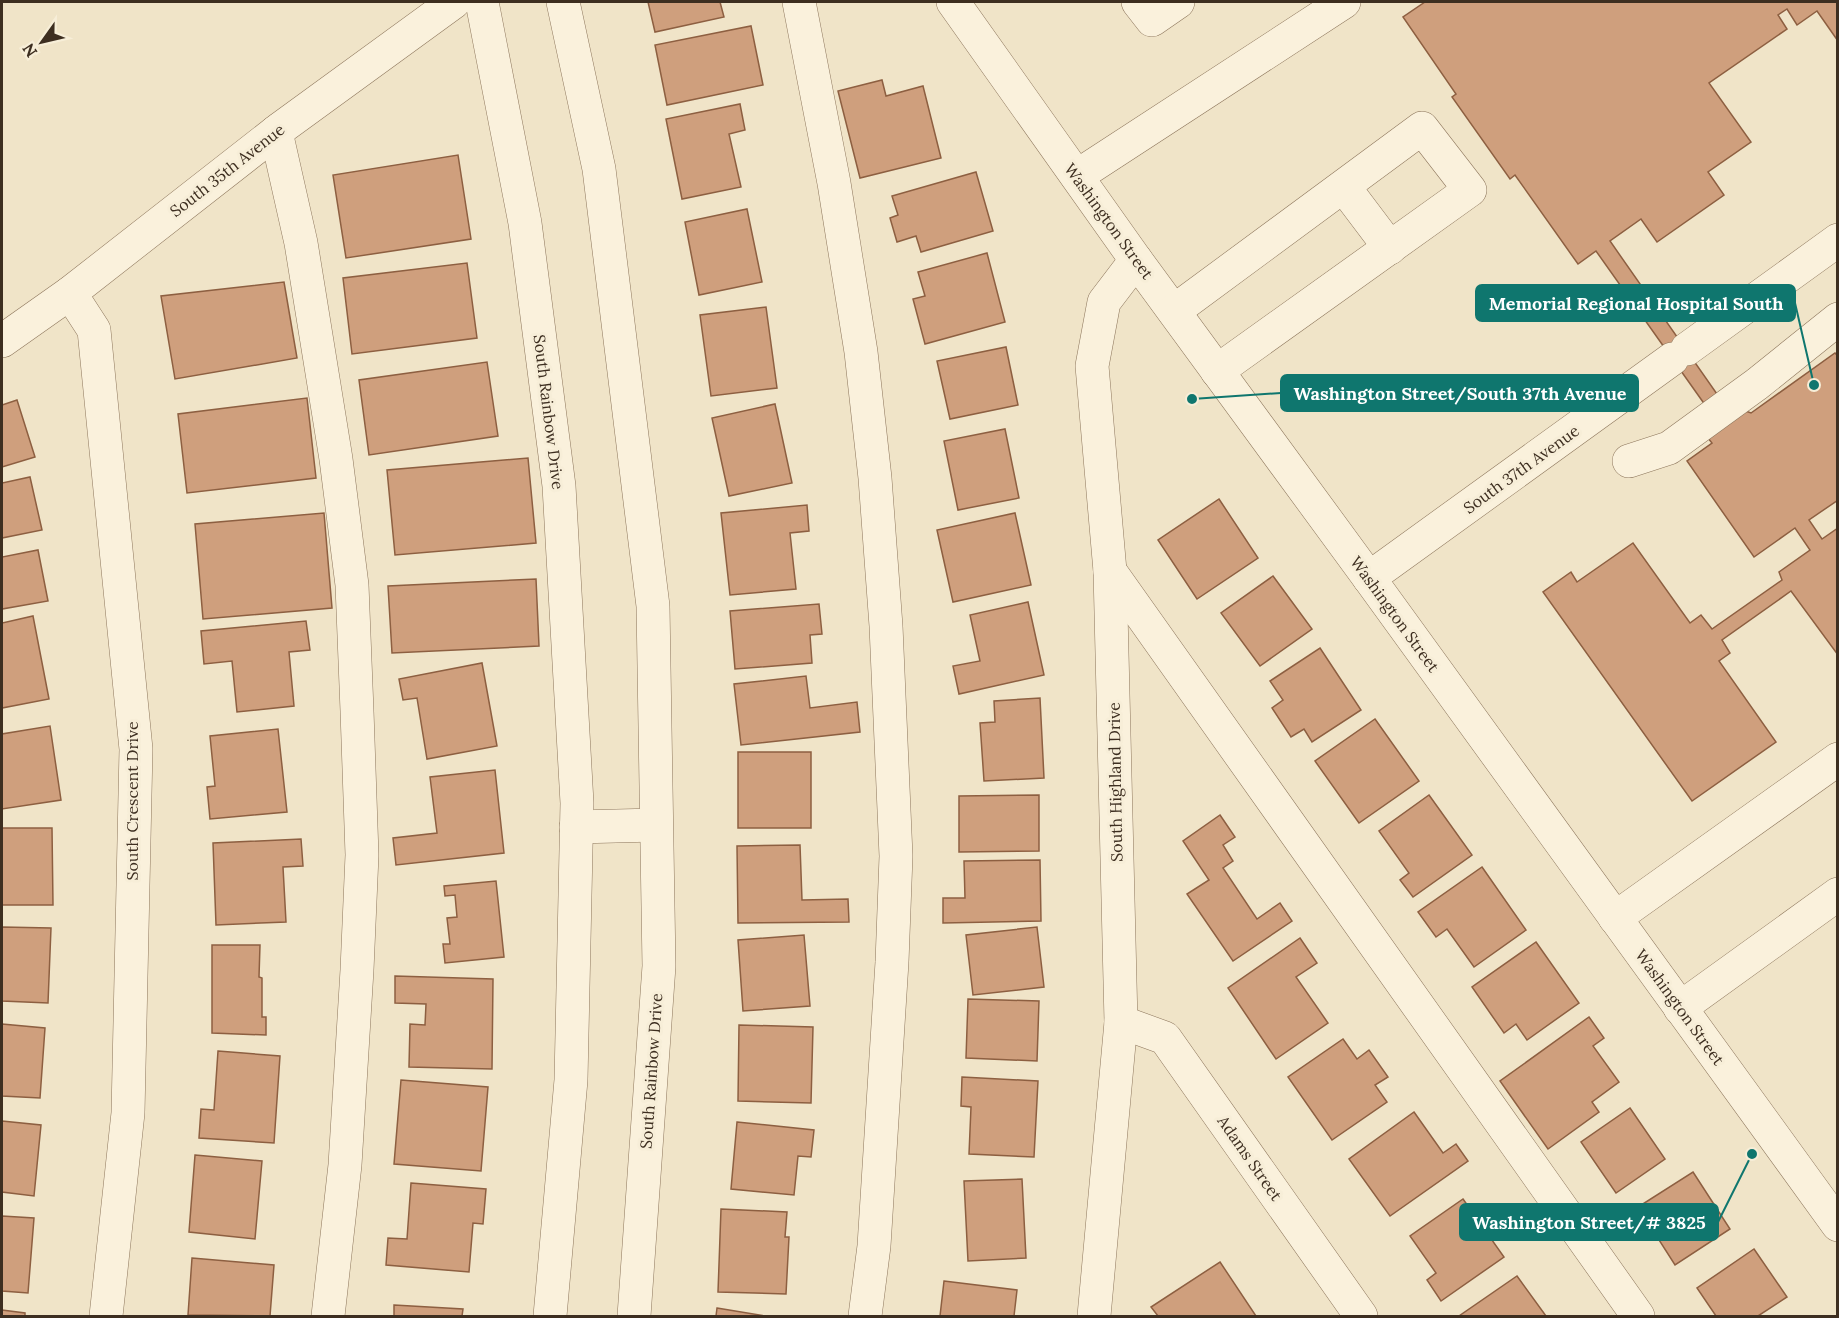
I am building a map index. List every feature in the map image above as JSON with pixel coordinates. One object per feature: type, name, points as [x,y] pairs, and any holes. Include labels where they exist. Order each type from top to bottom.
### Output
[{"type":"street","name":"South 35th Avenue","points":[[2,341],[70,293],[276,132],[454,2]]},
{"type":"street","name":"South Rainbow Drive","points":[[482,2],[525,223],[559,486],[577,803],[571,1080],[550,1317]]},
{"type":"street","name":"South Rainbow Drive","points":[[563,2],[599,169],[653,606],[658,966],[634,1317]]},
{"type":"street","points":[[799,2],[834,183],[861,352],[875,478],[886,638],[896,856],[892,962],[874,1246],[865,1317]]},
{"type":"street","name":"Washington Street","points":[[953,2],[1136,260],[1838,1225]]},
{"type":"street","points":[[1138,2],[1152,20],[1178,2]]},
{"type":"street","points":[[1077,176],[1344,2]]},
{"type":"street","points":[[1174,310],[1422,128],[1470,190],[1217,371]]},
{"type":"street","points":[[276,132],[301,243],[335,448],[352,585],[362,855],[345,1165],[328,1317]]},
{"type":"street","points":[[1344,187],[1390,248]]},
{"type":"street","name":"South 37th Avenue","points":[[1369,578],[1680,354],[1835,246]]},
{"type":"street","name":"South Highland Drive","points":[[1094,1317],[1121,1022],[1110,571],[1092,366],[1104,302],[1136,260]]},
{"type":"street","name":"South Crescent Drive","points":[[70,293],[94,330],[136,748],[128,1113],[106,1317]]},
{"type":"street","points":[[1629,461],[1669,448],[1757,384],[1838,319]]},
{"type":"street","points":[[1110,571],[1638,1317]]},
{"type":"street","points":[[1615,918],[1838,759]]},
{"type":"street","points":[[576,827],[656,825]]},
{"type":"street","points":[[1680,1008],[1838,894]]},
{"type":"street","name":"Adams Street","points":[[1121,1022],[1165,1038],[1362,1317]]},
{"type":"building","points":[[648,2],[720,2],[724,17],[655,32]]},
{"type":"building","points":[[1425,2],[1838,2],[1838,41],[1817,11],[1797,25],[1787,9],[1778,15],[1787,29],[1709,83],[1751,142],[1708,172],[1724,195],[1657,242],[1641,219],[1610,241],[1733,417],[1743,410],[1751,413],[1835,353],[1838,356],[1838,500],[1809,520],[1822,539],[1838,528],[1838,655],[1791,591],[1722,640],[1730,653],[1719,661],[1776,742],[1692,801],[1543,592],[1571,572],[1577,582],[1633,543],[1690,623],[1701,615],[1712,629],[1782,580],[1779,572],[1810,550],[1795,528],[1754,557],[1687,461],[1712,443],[1708,438],[1720,426],[1596,251],[1578,264],[1515,175],[1510,179],[1452,97],[1456,94],[1403,17]]},
{"type":"building","points":[[751,26],[763,85],[667,105],[655,45]]},
{"type":"building","points":[[882,80],[886,96],[923,86],[941,158],[860,178],[838,91]]},
{"type":"building","points":[[740,104],[745,130],[729,134],[741,187],[682,199],[666,119]]},
{"type":"building","points":[[458,155],[471,239],[346,258],[333,175]]},
{"type":"building","points":[[976,172],[993,231],[921,252],[916,236],[897,242],[890,218],[898,215],[892,196]]},
{"type":"building","points":[[747,209],[762,282],[699,295],[685,222]]},
{"type":"building","points":[[987,253],[1005,322],[925,344],[913,299],[925,296],[918,272]]},
{"type":"building","points":[[467,263],[477,338],[352,354],[343,278]]},
{"type":"building","points":[[284,282],[297,358],[175,379],[161,296]]},
{"type":"building","points":[[766,307],[777,388],[711,396],[700,315]]},
{"type":"building","points":[[1006,347],[1018,405],[950,419],[937,361]]},
{"type":"building","points":[[487,362],[498,436],[369,455],[359,380]]},
{"type":"building","points":[[307,398],[316,478],[187,493],[178,414]]},
{"type":"building","points":[[17,400],[35,457],[2,467],[2,405]]},
{"type":"building","points":[[775,404],[792,483],[729,496],[712,418]]},
{"type":"building","points":[[1005,429],[1019,498],[958,510],[944,441]]},
{"type":"building","points":[[528,458],[536,543],[395,555],[387,470]]},
{"type":"building","points":[[30,477],[42,530],[2,538],[2,483]]},
{"type":"building","points":[[1219,499],[1258,558],[1197,599],[1158,540]]},
{"type":"building","points":[[807,505],[809,531],[790,533],[796,589],[730,595],[721,513]]},
{"type":"building","points":[[324,513],[332,608],[203,619],[195,524]]},
{"type":"building","points":[[1015,513],[1031,585],[953,602],[937,530]]},
{"type":"building","points":[[38,550],[48,601],[2,609],[2,557]]},
{"type":"building","points":[[1273,576],[1312,629],[1260,666],[1221,613]]},
{"type":"building","points":[[536,579],[539,646],[392,653],[388,586]]},
{"type":"building","points":[[1028,602],[1044,675],[959,694],[953,666],[980,661],[970,615]]},
{"type":"building","points":[[819,604],[822,634],[810,635],[812,663],[735,669],[730,611]]},
{"type":"building","points":[[33,616],[49,699],[2,708],[2,623]]},
{"type":"building","points":[[306,621],[310,650],[289,652],[294,706],[237,712],[232,661],[204,664],[201,631]]},
{"type":"building","points":[[1320,648],[1361,710],[1312,742],[1304,729],[1291,737],[1272,708],[1283,700],[1270,681]]},
{"type":"building","points":[[482,663],[497,746],[427,759],[417,698],[403,700],[399,679]]},
{"type":"building","points":[[806,676],[810,708],[857,702],[860,732],[741,745],[734,684]]},
{"type":"building","points":[[1040,698],[1044,778],[984,781],[980,723],[995,722],[994,701]]},
{"type":"building","points":[[1375,719],[1419,781],[1359,823],[1315,761]]},
{"type":"building","points":[[50,726],[61,800],[2,809],[2,734]]},
{"type":"building","points":[[278,729],[287,812],[210,819],[207,787],[215,786],[210,736]]},
{"type":"building","points":[[738,752],[811,752],[811,828],[738,828]]},
{"type":"building","points":[[495,770],[504,853],[396,865],[393,838],[437,833],[430,777]]},
{"type":"building","points":[[1039,795],[1039,851],[959,852],[959,796]]},
{"type":"building","points":[[1429,795],[1472,855],[1413,897],[1400,880],[1409,873],[1379,831]]},
{"type":"building","points":[[1220,815],[1235,837],[1223,845],[1233,861],[1223,868],[1257,919],[1280,903],[1292,921],[1233,961],[1187,894],[1209,880],[1183,841]]},
{"type":"building","points":[[2,828],[52,828],[53,905],[2,905]]},
{"type":"building","points":[[301,839],[303,866],[283,867],[286,922],[216,925],[213,843]]},
{"type":"building","points":[[800,845],[802,900],[848,899],[849,922],[738,923],[737,846]]},
{"type":"building","points":[[1040,860],[1041,921],[943,923],[943,898],[965,898],[964,861]]},
{"type":"building","points":[[1482,867],[1526,930],[1474,967],[1447,929],[1436,937],[1418,912]]},
{"type":"building","points":[[496,881],[504,957],[445,963],[443,944],[450,944],[447,918],[457,917],[455,895],[445,896],[444,886]]},
{"type":"building","points":[[2,927],[51,928],[48,1003],[2,1001]]},
{"type":"building","points":[[1037,927],[1044,987],[973,995],[966,935]]},
{"type":"building","points":[[804,935],[810,1006],[743,1011],[738,940]]},
{"type":"building","points":[[1300,938],[1317,963],[1296,977],[1328,1023],[1276,1059],[1228,988]]},
{"type":"building","points":[[1536,942],[1579,1003],[1527,1040],[1516,1024],[1504,1033],[1472,987]]},
{"type":"building","points":[[212,945],[260,945],[259,977],[262,978],[262,1017],[266,1017],[266,1035],[212,1033]]},
{"type":"building","points":[[395,976],[493,979],[492,1069],[409,1067],[410,1024],[425,1025],[426,1004],[395,1003]]},
{"type":"building","points":[[968,999],[1039,1001],[1037,1061],[966,1058]]},
{"type":"building","points":[[1589,1017],[1604,1038],[1593,1046],[1619,1082],[1592,1102],[1599,1112],[1548,1149],[1500,1081]]},
{"type":"building","points":[[2,1024],[45,1028],[40,1098],[2,1096]]},
{"type":"building","points":[[739,1025],[813,1027],[811,1103],[738,1101]]},
{"type":"building","points":[[1343,1039],[1357,1059],[1369,1050],[1388,1077],[1375,1085],[1387,1102],[1332,1140],[1288,1077]]},
{"type":"building","points":[[218,1051],[280,1056],[274,1143],[199,1138],[201,1109],[214,1110]]},
{"type":"building","points":[[962,1077],[1038,1081],[1034,1157],[969,1154],[971,1107],[961,1106]]},
{"type":"building","points":[[401,1080],[488,1087],[481,1171],[394,1164]]},
{"type":"building","points":[[1630,1108],[1665,1159],[1616,1193],[1581,1142]]},
{"type":"building","points":[[1414,1112],[1443,1153],[1456,1144],[1468,1161],[1390,1216],[1349,1159]]},
{"type":"building","points":[[2,1121],[41,1125],[34,1196],[2,1192]]},
{"type":"building","points":[[737,1122],[814,1130],[811,1157],[798,1156],[794,1195],[731,1189]]},
{"type":"building","points":[[195,1155],[262,1161],[255,1239],[189,1232]]},
{"type":"building","points":[[1693,1172],[1730,1229],[1675,1265],[1638,1207]]},
{"type":"building","points":[[1022,1179],[1026,1258],[968,1261],[964,1181]]},
{"type":"building","points":[[411,1183],[486,1189],[483,1224],[473,1223],[469,1272],[386,1265],[388,1238],[407,1239]]},
{"type":"building","points":[[1463,1199],[1504,1257],[1441,1301],[1427,1280],[1436,1273],[1410,1236]]},
{"type":"building","points":[[721,1209],[787,1212],[785,1237],[789,1237],[786,1294],[718,1292]]},
{"type":"building","points":[[2,1216],[34,1218],[28,1293],[2,1291]]},
{"type":"building","points":[[1754,1249],[1787,1297],[1758,1316],[1716,1316],[1697,1288]]},
{"type":"building","points":[[192,1258],[274,1265],[270,1316],[188,1315]]},
{"type":"building","points":[[1220,1262],[1256,1316],[1158,1316],[1151,1307]]},
{"type":"building","points":[[1517,1276],[1546,1316],[1459,1316]]},
{"type":"building","points":[[944,1281],[1017,1290],[1014,1316],[940,1316]]},
{"type":"building","points":[[394,1305],[463,1309],[462,1316],[394,1316]]},
{"type":"building","points":[[717,1308],[765,1316],[716,1316]]},
{"type":"building","points":[[2,1310],[25,1313],[25,1316],[2,1316]]},
{"type":"place","name":"Memorial Regional Hospital South","points":[[1814,385]]},
{"type":"place","name":"Washington Street/South 37th Avenue","points":[[1192,399]]},
{"type":"place","name":"Washington Street/# 3825","points":[[1752,1154]]}]
